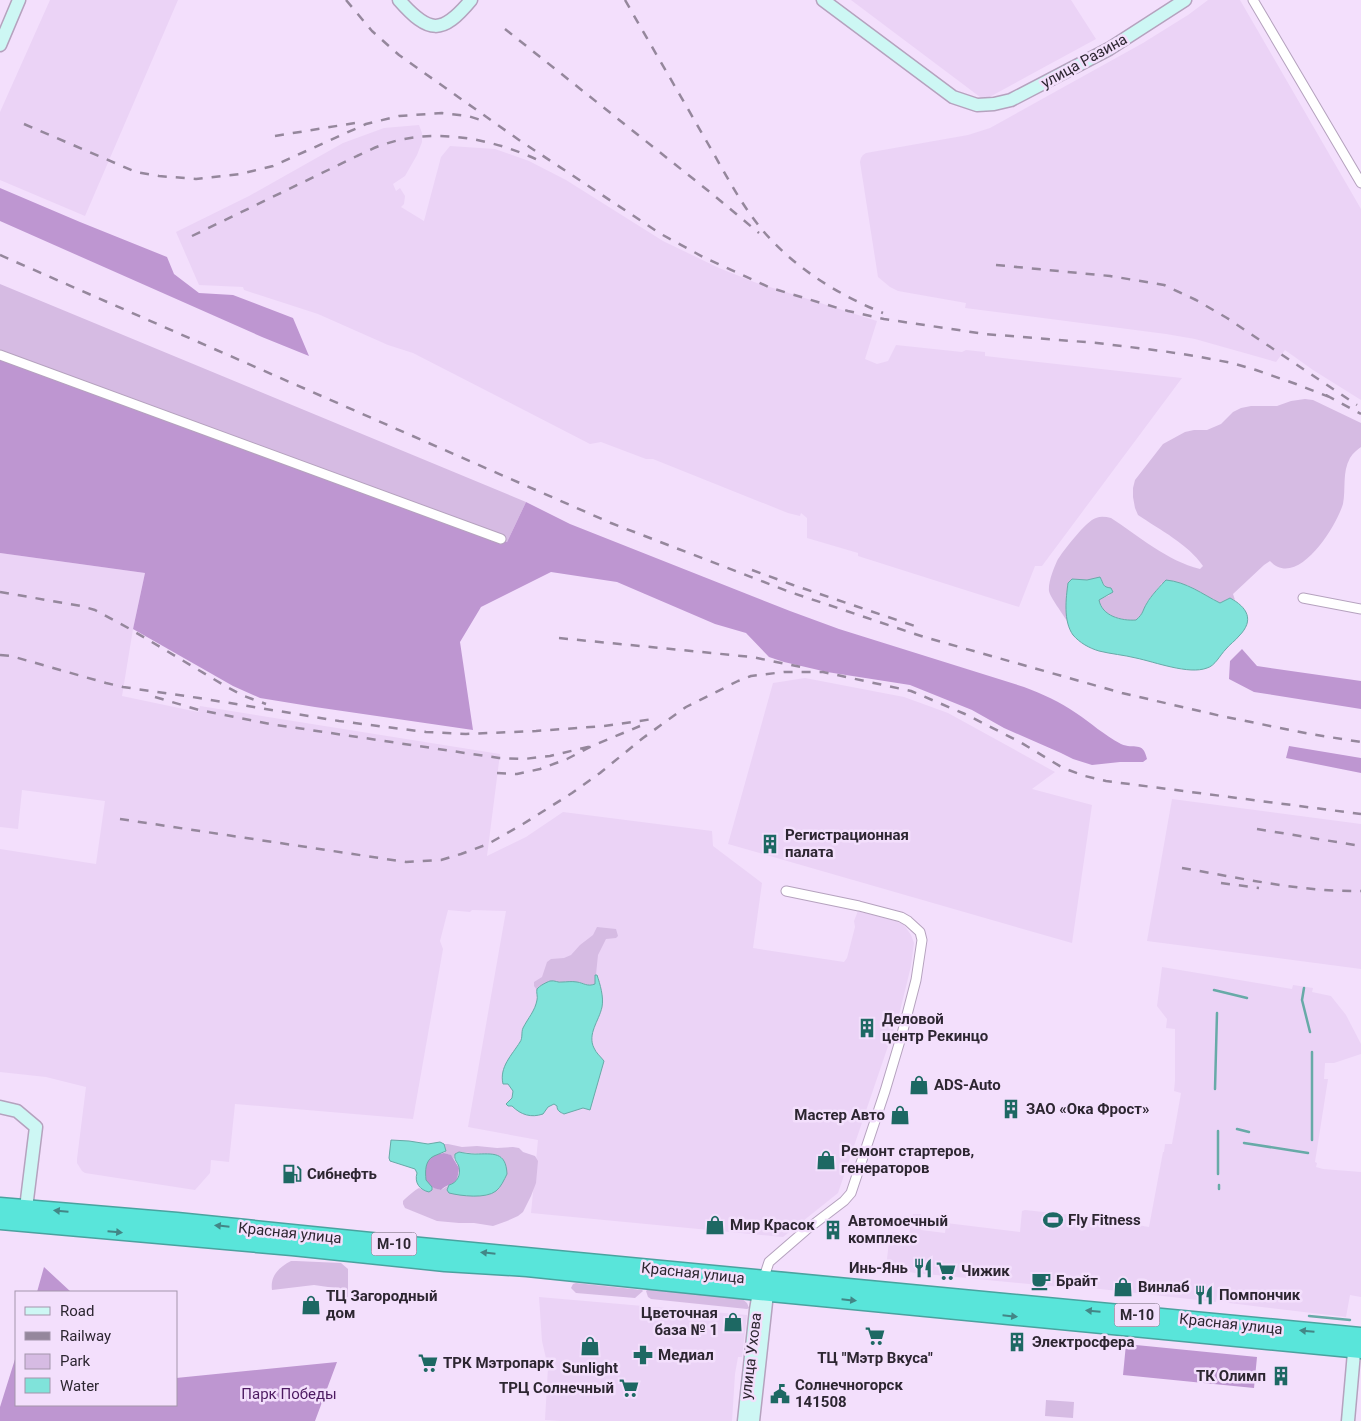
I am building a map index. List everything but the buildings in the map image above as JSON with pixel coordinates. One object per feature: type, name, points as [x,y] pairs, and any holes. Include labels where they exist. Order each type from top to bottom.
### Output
[{"type":"highway","name":"М-10","points":[[0,1206],[26,1208]]},
{"type":"highway","name":"Красная улица","points":[[26,1208],[177,1221],[410,1246],[763,1288],[1358,1343]]},
{"type":"highway","name":"Красная улица","points":[[0,1221],[292,1247],[445,1263],[527,1268],[736,1290],[763,1288],[800,1296],[1358,1343]]},
{"type":"street","points":[[0,45],[20,0]]},
{"type":"street","points":[[399,0],[416,17],[432,26],[439,26],[448,24],[471,0]]},
{"type":"street","name":"улица Разина","points":[[824,0],[953,97],[977,105],[1011,100],[1108,48],[1185,0]]},
{"type":"street","points":[[1252,0],[1361,183]]},
{"type":"street","points":[[0,355],[500,539]]},
{"type":"street","points":[[1303,598],[1361,609]]},
{"type":"street","points":[[763,1288],[769,1262],[806,1230],[847,1199],[851,1193],[902,1034],[915,985],[922,940],[920,932],[901,917],[786,890]]},
{"type":"street","points":[[0,1106],[17,1110],[36,1127],[26,1208]]},
{"type":"street","name":"улица Ухова","points":[[744,1421],[763,1288]]},
{"type":"street","points":[[736,1290],[750,1298],[760,1311],[784,1298],[800,1296]]},
{"type":"street","name":"улица Ухова","points":[[753,1421],[760,1311]]},
{"type":"street","points":[[1348,1421],[1358,1343]]},
{"type":"shaded area","points":[[50,0],[178,0],[85,216],[0,180],[0,112]]},
{"type":"shaded area","points":[[851,0],[1071,0],[1096,39],[984,100]]},
{"type":"shaded area","points":[[1208,0],[1240,0],[1361,209],[1361,400],[1285,350],[1276,362],[1195,339],[965,308],[966,303],[898,291],[878,277],[860,162],[863,155],[968,135],[990,128],[1143,43]]},
{"type":"shaded area","points":[[419,125],[422,133],[422,142],[417,155],[405,176],[393,184],[396,191],[400,188],[405,196],[404,204],[401,207],[424,221],[441,157],[450,146],[495,149],[529,161],[566,180],[663,241],[719,268],[754,282],[877,321],[865,359],[877,364],[888,361],[896,345],[962,352],[966,350],[985,352],[985,356],[1182,378],[1042,566],[1035,566],[1019,607],[858,556],[858,553],[807,538],[807,518],[801,513],[800,516],[788,513],[653,459],[646,459],[601,442],[590,444],[413,353],[388,345],[318,314],[244,290],[243,287],[199,285],[176,232],[249,196],[343,143],[384,128]]},
{"type":"shaded area","points":[[0,553],[145,573],[133,629],[122,696],[198,712],[200,706],[500,754],[487,856],[526,837],[563,812],[712,831],[713,846],[762,883],[753,948],[844,962],[847,958],[855,927],[854,921],[858,911],[904,925],[914,943],[911,966],[900,1011],[838,1193],[783,1237],[531,1213],[538,1140],[468,1127],[506,911],[472,910],[470,912],[448,910],[440,941],[443,949],[413,1119],[235,1104],[229,1162],[211,1160],[210,1173],[195,1190],[82,1171],[77,1163],[77,1159],[86,1087],[46,1077],[0,1072],[0,849],[96,864],[105,801],[22,790],[18,829],[0,827]]},
{"type":"shaded area","points":[[805,678],[904,697],[948,713],[1055,772],[1032,789],[1092,805],[1072,943],[728,844],[773,683]]},
{"type":"shaded area","points":[[1172,799],[1361,824],[1361,969],[1147,941]]},
{"type":"shaded area","points":[[1162,967],[1292,989],[1293,985],[1313,988],[1312,992],[1331,996],[1346,1015],[1361,1044],[1361,1054],[1334,1063],[1325,1063],[1324,1079],[1328,1079],[1315,1162],[1317,1163],[1316,1167],[1323,1169],[1361,1172],[1361,1297],[1350,1295],[1346,1317],[1229,1303],[1223,1290],[1218,1290],[1216,1302],[1082,1287],[1081,1289],[915,1273],[886,1268],[890,1232],[909,1234],[913,1214],[921,1214],[921,1230],[945,1233],[946,1223],[1020,1232],[1022,1211],[1025,1210],[1098,1218],[1149,1227],[1163,1152],[1165,1144],[1172,1144],[1181,1093],[1174,1091],[1175,1029],[1166,1028],[1167,1019],[1157,1006]]},
{"type":"shaded area","points":[[539,1297],[747,1315],[742,1357],[738,1357],[735,1374],[732,1421],[545,1420],[548,1367],[542,1341]]},
{"type":"green space","points":[[0,188],[167,257],[174,274],[199,293],[233,295],[293,318],[309,356],[0,221]]},
{"type":"green space","points":[[0,284],[526,502],[507,542],[0,355]]},
{"type":"green space","points":[[0,355],[507,542],[526,502],[570,524],[790,611],[839,629],[1038,692],[1070,709],[1121,744],[1140,747],[1143,749],[1147,759],[1143,762],[1092,765],[1073,759],[1004,728],[972,710],[910,685],[827,672],[784,662],[769,657],[746,633],[715,624],[617,582],[551,572],[481,607],[460,642],[473,730],[260,698],[233,686],[133,629],[145,573],[0,553]]},
{"type":"green space","points":[[1305,399],[1313,400],[1361,423],[1361,447],[1352,455],[1348,463],[1345,475],[1343,504],[1332,527],[1314,552],[1303,562],[1292,568],[1281,568],[1270,561],[1233,594],[1235,600],[1230,598],[1220,603],[1187,585],[1162,583],[1147,602],[1142,615],[1136,620],[1124,620],[1108,614],[1104,610],[1098,600],[1110,595],[1103,585],[1073,579],[1067,593],[1067,621],[1050,594],[1050,579],[1057,561],[1064,551],[1081,530],[1096,518],[1111,518],[1176,560],[1200,569],[1203,566],[1182,544],[1138,515],[1135,508],[1133,488],[1135,480],[1163,444],[1185,432],[1207,430],[1221,424],[1233,412],[1241,408],[1277,406]]},
{"type":"green space","points":[[1242,649],[1257,666],[1361,681],[1361,709],[1254,692],[1229,679],[1230,661]]},
{"type":"green space","points":[[1289,746],[1361,758],[1361,773],[1286,758]]},
{"type":"green space","points":[[597,927],[616,929],[618,936],[606,939],[598,955],[595,984],[550,981],[538,987],[537,990],[534,982],[542,977],[547,962],[551,959],[564,958],[571,955],[593,935]]},
{"type":"green space","points":[[444,1144],[462,1147],[513,1147],[535,1156],[538,1161],[536,1183],[523,1212],[518,1216],[493,1226],[437,1221],[405,1208],[403,1201],[419,1188],[425,1191],[432,1190],[432,1187],[441,1190],[449,1185],[447,1190],[484,1196],[495,1191],[501,1185],[507,1174],[502,1158],[497,1155],[459,1152],[455,1154],[454,1159],[444,1153],[446,1151]]},
{"type":"green space","points":[[444,1153],[451,1155],[459,1168],[455,1182],[441,1190],[431,1187],[427,1183],[425,1171],[427,1162],[432,1156]]},
{"type":"green space","points":[[291,1261],[341,1263],[348,1269],[348,1300],[341,1299],[342,1289],[314,1285],[272,1290],[272,1280],[276,1272]]},
{"type":"green space","points":[[44,1267],[70,1291],[37,1291]]},
{"type":"green space","points":[[576,1283],[643,1291],[635,1298],[576,1293],[571,1288]]},
{"type":"green space","points":[[648,1289],[740,1297],[747,1303],[749,1308],[651,1299],[646,1291]]},
{"type":"green space","points":[[1126,1344],[1257,1357],[1254,1388],[1123,1375]]},
{"type":"green space","name":"Парк Победы","points":[[15,1359],[15,1406],[178,1406],[178,1378],[337,1362],[315,1421],[0,1421],[0,1407]]},
{"type":"green space","points":[[1046,1400],[1074,1402],[1073,1418],[1045,1416]]},
{"type":"water","points":[[1100,577],[1105,586],[1111,588],[1113,592],[1099,600],[1101,605],[1108,614],[1124,620],[1136,620],[1142,614],[1151,597],[1166,580],[1188,586],[1220,603],[1230,598],[1245,610],[1248,619],[1247,625],[1215,663],[1210,667],[1200,670],[1182,669],[1099,651],[1085,645],[1073,635],[1066,616],[1066,602],[1068,583],[1072,579],[1087,580]]},
{"type":"water","points":[[595,975],[597,975],[600,986],[602,1003],[592,1043],[596,1052],[604,1061],[590,1110],[583,1108],[564,1114],[554,1104],[548,1107],[543,1114],[530,1116],[519,1112],[512,1106],[508,1106],[506,1104],[512,1098],[513,1091],[508,1084],[503,1084],[503,1072],[521,1040],[523,1028],[535,1008],[537,989],[543,984],[552,981],[592,985],[595,984]]},
{"type":"water","points":[[391,1140],[428,1144],[440,1142],[444,1144],[446,1151],[431,1158],[426,1166],[426,1180],[432,1187],[432,1190],[429,1192],[420,1188],[416,1180],[417,1173],[415,1169],[390,1161]]},
{"type":"water","points":[[459,1152],[493,1154],[501,1158],[504,1161],[507,1174],[498,1189],[492,1194],[480,1196],[449,1193],[447,1190],[449,1185],[456,1181],[459,1176],[459,1167],[455,1160],[455,1154]]},
{"type":"waterway","points":[[1304,988],[1302,1000],[1310,1032]]},
{"type":"waterway","points":[[1214,990],[1247,998]]},
{"type":"waterway","points":[[1215,1089],[1217,1013]]},
{"type":"waterway","points":[[1312,1052],[1312,1140]]},
{"type":"waterway","points":[[1237,1129],[1249,1132]]},
{"type":"waterway","points":[[1218,1131],[1218,1174]]},
{"type":"waterway","points":[[1244,1143],[1308,1153]]},
{"type":"waterway","points":[[1309,1316],[1350,1320]]},
{"type":"railway","points":[[346,0],[372,31],[399,55],[519,140],[661,234],[705,258],[771,288],[848,311],[884,319],[985,334],[1097,343],[1162,351],[1232,363],[1332,398]]},
{"type":"railway","points":[[625,0],[734,188],[764,232],[790,258],[819,280],[850,298],[883,313]]},
{"type":"railway","points":[[505,29],[759,233]]},
{"type":"railway","points":[[24,124],[136,172],[196,179],[240,174],[273,166],[366,124],[399,116],[442,113],[468,116],[484,121]]},
{"type":"railway","points":[[275,136],[361,122]]},
{"type":"railway","points":[[192,236],[371,150],[404,139],[424,136],[465,138],[505,147],[542,162]]},
{"type":"railway","points":[[0,255],[611,523],[790,592],[924,637],[1122,693],[1221,716],[1361,742]]},
{"type":"railway","points":[[996,265],[1110,276],[1164,285],[1196,300],[1227,318],[1357,405]]},
{"type":"railway","points":[[1326,395],[1361,414]]},
{"type":"railway","points":[[752,570],[915,626]]},
{"type":"railway","points":[[0,592],[95,610],[227,687],[266,704]]},
{"type":"railway","points":[[559,638],[752,657],[801,667]]},
{"type":"railway","points":[[0,655],[11,656],[123,687],[339,721],[426,732],[466,734],[536,731],[604,726],[653,719]]},
{"type":"railway","points":[[120,819],[406,862],[441,860],[488,844],[523,824],[600,773],[643,738],[686,707],[751,676],[784,672],[823,672],[911,691],[965,714],[1020,742],[1063,768],[1085,776],[1106,781],[1361,814]]},
{"type":"railway","points":[[155,697],[199,710],[270,724],[499,758],[524,759],[550,756],[592,746]]},
{"type":"railway","points":[[497,773],[517,774],[540,769],[640,726]]},
{"type":"railway","points":[[1257,829],[1361,846]]},
{"type":"railway","points":[[1182,868],[1294,887],[1361,891]]},
{"type":"railway","points":[[1221,883],[1259,888]]},
{"type":"place","name":"Регистрационная палата","points":[[770,844]]},
{"type":"place","name":"Деловой центр Рекинцо","points":[[867,1028]]},
{"type":"place","name":"ADS-Auto","points":[[919,1085]]},
{"type":"place","name":"ЗАО «Ока Фрост»","points":[[1011,1109]]},
{"type":"place","name":"Мастер Авто","points":[[900,1115]]},
{"type":"place","name":"Ремонт стартеров, генераторов","points":[[826,1160]]},
{"type":"place","name":"Сибнефть","points":[[292,1174]]},
{"type":"place","name":"Fly Fitness","points":[[1053,1220]]},
{"type":"place","name":"Мир Красок","points":[[715,1225]]},
{"type":"place","name":"Автомоечный комплекс","points":[[833,1230]]},
{"type":"place","name":"Инь-Янь","points":[[923,1268]]},
{"type":"place","name":"Чижик","points":[[946,1271]]},
{"type":"place","name":"Брайт","points":[[1041,1281]]},
{"type":"place","name":"Винлаб","points":[[1123,1287]]},
{"type":"place","name":"Помпончик","points":[[1204,1295]]},
{"type":"place","name":"ТЦ Загородный дом","points":[[311,1305]]},
{"type":"place","name":"Цветочная база № 1","points":[[733,1322]]},
{"type":"place","name":"ТЦ \"Мэтр Вкуса\"","points":[[875,1336]]},
{"type":"place","name":"Электросфера","points":[[1017,1342]]},
{"type":"place","name":"Sunlight","points":[[590,1346]]},
{"type":"place","name":"Медиал","points":[[643,1355]]},
{"type":"place","name":"ТРК Мэтропарк","points":[[428,1363]]},
{"type":"place","name":"ТК Олимп","points":[[1281,1376]]},
{"type":"place","name":"ТРЦ Солнечный","points":[[629,1388]]},
{"type":"place","name":"Солнечногорск 141508","points":[[780,1394]]}]
